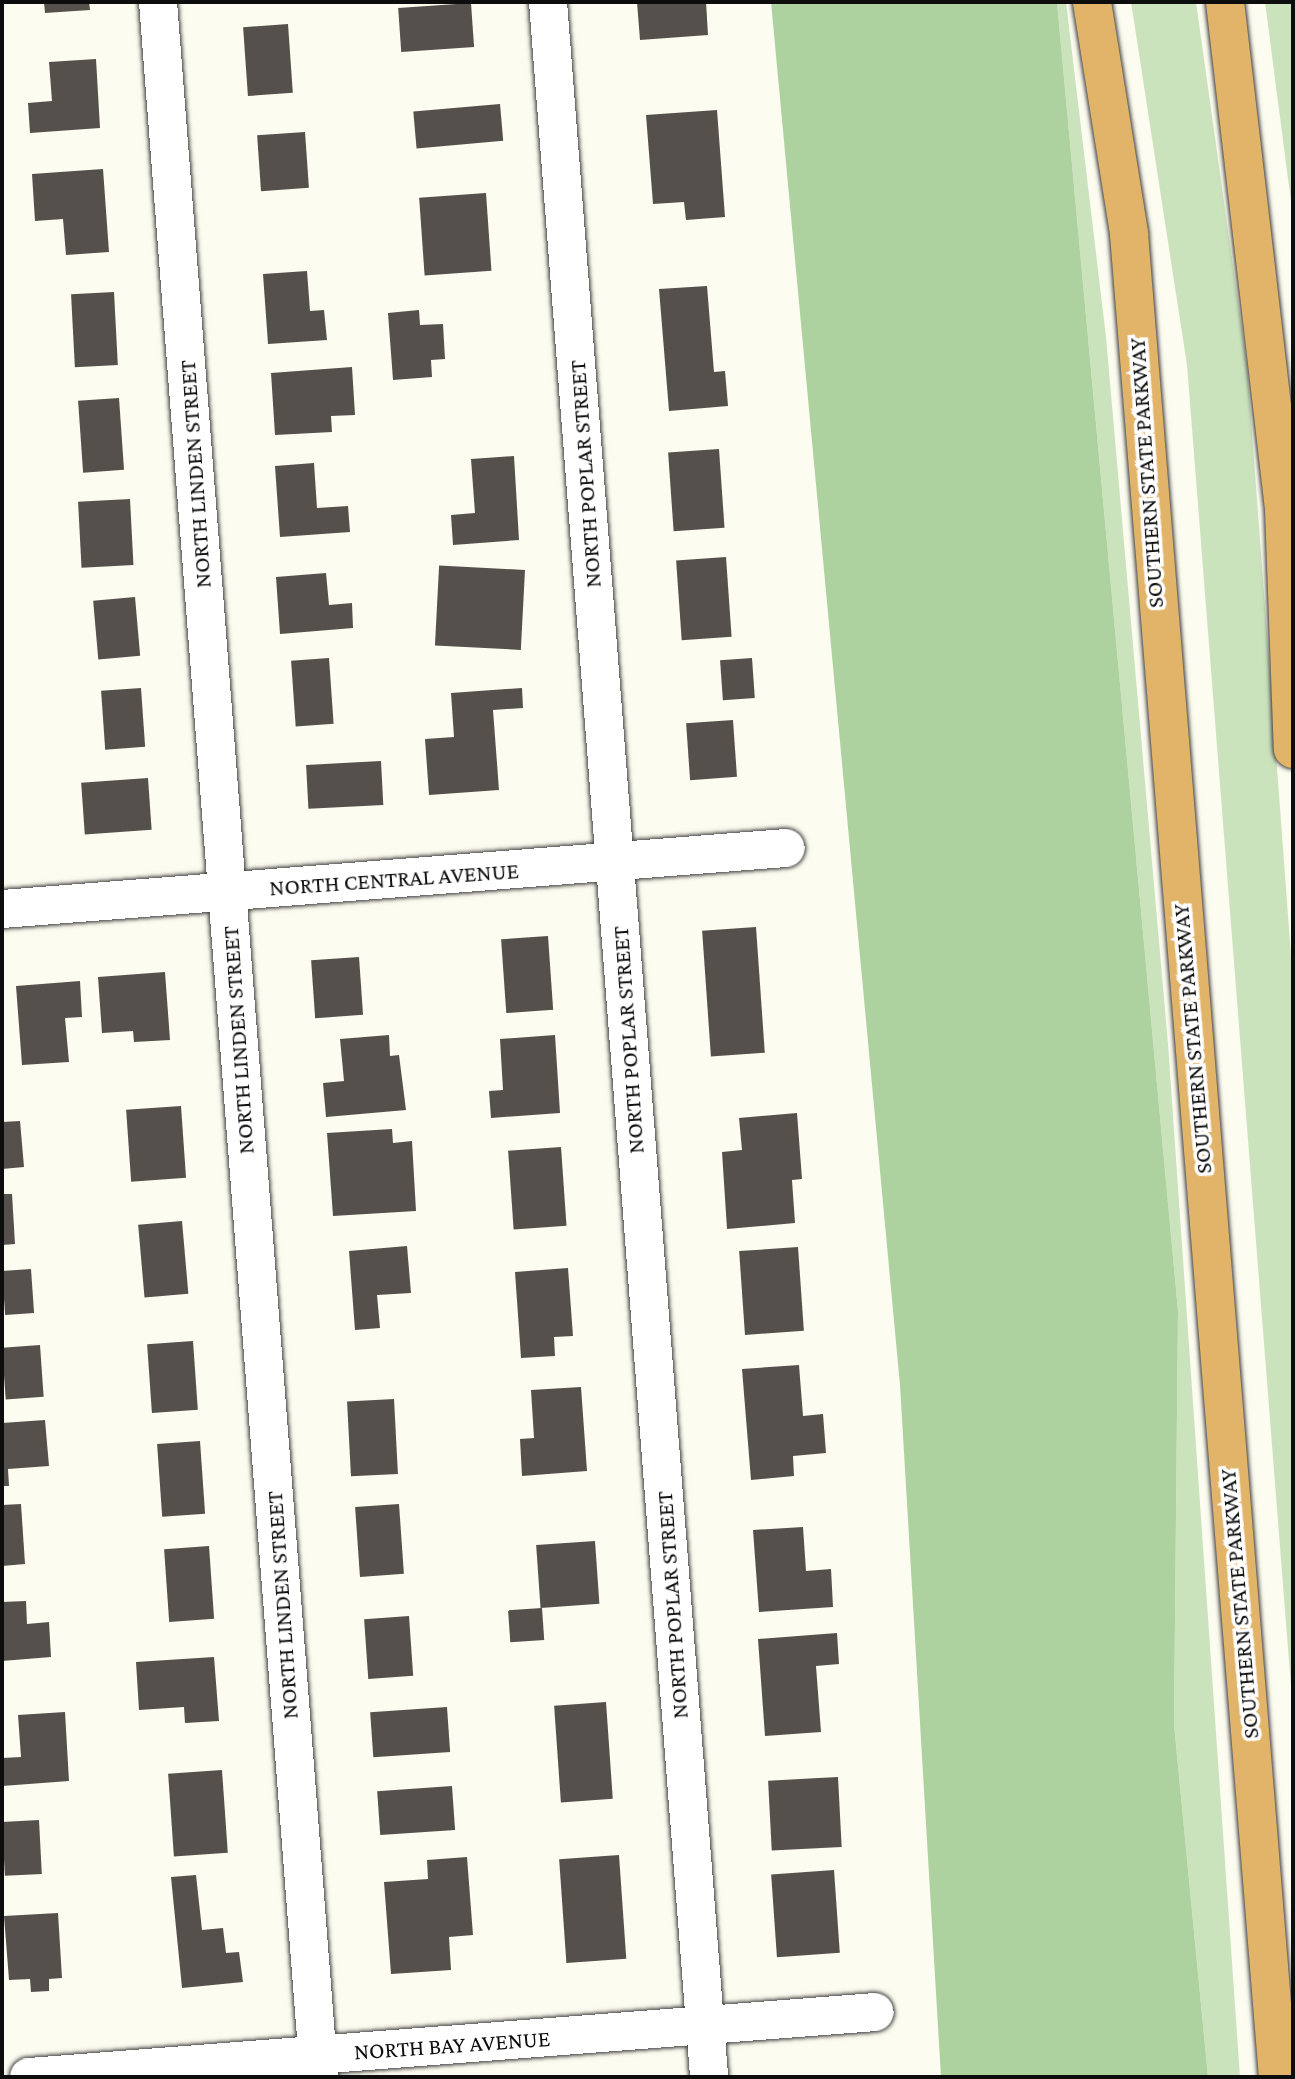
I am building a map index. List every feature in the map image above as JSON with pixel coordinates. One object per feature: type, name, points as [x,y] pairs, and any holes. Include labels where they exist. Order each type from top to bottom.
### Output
[{"type":"highway","name":"SOUTHERN STATE PARKWAY","points":[[1092,2],[1129,234],[1278,2077]]},
{"type":"highway","points":[[1225,2],[1282,496],[1293,749]]},
{"type":"street","name":"NORTH LINDEN STREET","points":[[158,2],[318,2066]]},
{"type":"street","name":"NORTH POPLAR STREET","points":[[548,2],[709,2077]]},
{"type":"street","name":"NORTH CENTRAL AVENUE","points":[[2,909],[786,848]]},
{"type":"street","name":"NORTH BAY AVENUE","points":[[29,2077],[318,2066],[705,2025],[875,2012]]},
{"type":"green space","points":[[771,2],[1057,2],[1178,1311],[1174,1724],[1208,2077],[941,2077],[900,1385]]},
{"type":"green space","points":[[1057,2],[1066,2],[1106,337],[1168,1044],[1240,2077],[1208,2077],[1174,1724],[1178,1311]]},
{"type":"green space","points":[[1131,2],[1196,2],[1247,366],[1293,982],[1293,1712],[1187,365]]},
{"type":"green space","points":[[1265,2],[1293,2],[1293,217]]},
{"type":"building","points":[[44,2],[89,2],[90,10],[45,13]]},
{"type":"building","points":[[637,2],[706,2],[708,35],[640,40]]},
{"type":"building","points":[[471,3],[474,47],[401,52],[398,8]]},
{"type":"building","points":[[288,24],[293,93],[248,96],[243,27]]},
{"type":"building","points":[[96,59],[100,128],[30,133],[28,103],[52,101],[49,62]]},
{"type":"building","points":[[500,104],[503,141],[417,148],[413,112]]},
{"type":"building","points":[[717,110],[725,217],[686,220],[684,202],[653,204],[646,115]]},
{"type":"building","points":[[305,132],[309,188],[261,191],[257,135]]},
{"type":"building","points":[[103,169],[109,252],[66,255],[63,219],[35,221],[32,174]]},
{"type":"building","points":[[486,193],[491,271],[425,275],[419,198]]},
{"type":"building","points":[[307,271],[310,311],[324,310],[327,340],[268,344],[263,274]]},
{"type":"building","points":[[707,286],[714,372],[725,371],[728,406],[669,411],[659,289]]},
{"type":"building","points":[[114,292],[118,365],[75,367],[71,294]]},
{"type":"building","points":[[419,310],[420,325],[443,324],[445,359],[431,360],[432,377],[393,380],[388,313]]},
{"type":"building","points":[[352,367],[355,415],[331,416],[332,432],[275,435],[271,373]]},
{"type":"building","points":[[119,398],[124,470],[83,473],[78,401]]},
{"type":"building","points":[[719,449],[725,528],[674,531],[668,453]]},
{"type":"building","points":[[514,456],[519,540],[453,545],[451,515],[475,513],[471,459]]},
{"type":"building","points":[[314,463],[317,508],[348,506],[350,532],[280,537],[275,466]]},
{"type":"building","points":[[130,499],[133,565],[82,568],[78,502]]},
{"type":"building","points":[[726,557],[732,637],[682,640],[676,560]]},
{"type":"building","points":[[439,565],[525,570],[521,650],[435,645]]},
{"type":"building","points":[[326,573],[329,605],[352,603],[353,628],[280,634],[276,577]]},
{"type":"building","points":[[135,597],[140,656],[98,659],[93,601]]},
{"type":"building","points":[[329,658],[334,724],[296,726],[291,661]]},
{"type":"building","points":[[752,658],[755,698],[723,700],[720,660]]},
{"type":"building","points":[[141,688],[145,747],[105,750],[101,691]]},
{"type":"building","points":[[522,688],[523,708],[493,710],[499,790],[429,795],[425,739],[454,737],[451,693]]},
{"type":"building","points":[[733,720],[737,777],[690,780],[686,723]]},
{"type":"building","points":[[381,761],[383,805],[308,809],[306,765]]},
{"type":"building","points":[[148,778],[152,830],[85,835],[81,783]]},
{"type":"building","points":[[756,927],[765,1053],[711,1056],[702,931]]},
{"type":"building","points":[[548,936],[553,1010],[506,1013],[501,939]]},
{"type":"building","points":[[359,957],[363,1015],[315,1018],[311,960]]},
{"type":"building","points":[[165,972],[170,1040],[134,1042],[133,1031],[102,1033],[98,977]]},
{"type":"building","points":[[80,981],[82,1017],[65,1018],[69,1062],[22,1065],[16,986]]},
{"type":"building","points":[[389,1035],[390,1056],[399,1055],[406,1110],[326,1117],[323,1083],[344,1081],[340,1039]]},
{"type":"building","points":[[555,1035],[560,1113],[491,1118],[489,1091],[503,1090],[500,1039]]},
{"type":"building","points":[[181,1106],[186,1178],[131,1182],[126,1110]]},
{"type":"building","points":[[797,1113],[802,1179],[792,1180],[795,1223],[727,1229],[722,1152],[742,1150],[739,1118]]},
{"type":"building","points":[[20,1121],[24,1167],[2,1169],[2,1122]]},
{"type":"building","points":[[392,1129],[393,1143],[412,1141],[416,1211],[333,1216],[327,1133]]},
{"type":"building","points":[[561,1147],[567,1226],[514,1230],[508,1151]]},
{"type":"building","points":[[2,1194],[12,1194],[15,1244],[2,1245]]},
{"type":"building","points":[[182,1221],[188,1294],[145,1298],[138,1225]]},
{"type":"building","points":[[407,1246],[411,1293],[377,1295],[380,1328],[355,1330],[349,1251]]},
{"type":"building","points":[[798,1247],[804,1331],[745,1335],[739,1251]]},
{"type":"building","points":[[568,1268],[573,1336],[554,1337],[555,1356],[521,1358],[515,1272]]},
{"type":"building","points":[[31,1269],[34,1313],[5,1315],[2,1271]]},
{"type":"building","points":[[193,1341],[198,1410],[152,1413],[147,1344]]},
{"type":"building","points":[[40,1345],[44,1397],[6,1400],[2,1348]]},
{"type":"building","points":[[799,1365],[803,1416],[823,1414],[826,1453],[793,1456],[794,1476],[751,1480],[742,1369]]},
{"type":"building","points":[[581,1387],[587,1471],[522,1476],[520,1439],[534,1438],[531,1390]]},
{"type":"building","points":[[394,1399],[398,1474],[351,1476],[347,1401]]},
{"type":"building","points":[[45,1420],[49,1466],[8,1469],[9,1486],[2,1486],[2,1423]]},
{"type":"building","points":[[200,1441],[205,1514],[162,1517],[157,1444]]},
{"type":"building","points":[[21,1504],[25,1564],[2,1566],[2,1505]]},
{"type":"building","points":[[399,1504],[404,1574],[360,1577],[355,1507]]},
{"type":"building","points":[[803,1527],[806,1571],[831,1569],[833,1607],[759,1612],[753,1530]]},
{"type":"building","points":[[595,1541],[599,1604],[541,1608],[536,1545]]},
{"type":"building","points":[[209,1546],[214,1619],[169,1622],[164,1549]]},
{"type":"building","points":[[26,1601],[27,1624],[49,1622],[51,1657],[2,1661],[2,1602]]},
{"type":"building","points":[[542,1608],[544,1640],[510,1642],[508,1610]]},
{"type":"building","points":[[409,1616],[413,1676],[368,1679],[364,1619]]},
{"type":"building","points":[[837,1633],[839,1664],[816,1666],[821,1732],[765,1736],[758,1639]]},
{"type":"building","points":[[214,1657],[219,1721],[185,1723],[184,1707],[139,1710],[136,1662]]},
{"type":"building","points":[[606,1702],[613,1799],[561,1802],[554,1706]]},
{"type":"building","points":[[447,1707],[450,1752],[373,1757],[370,1712]]},
{"type":"building","points":[[65,1712],[69,1781],[2,1786],[2,1758],[21,1757],[18,1715]]},
{"type":"building","points":[[222,1770],[228,1853],[174,1857],[168,1774]]},
{"type":"building","points":[[838,1777],[842,1847],[772,1851],[768,1781]]},
{"type":"building","points":[[452,1786],[455,1830],[380,1835],[377,1791]]},
{"type":"building","points":[[39,1820],[42,1874],[5,1876],[2,1822]]},
{"type":"building","points":[[619,1855],[626,1959],[566,1963],[559,1859]]},
{"type":"building","points":[[467,1857],[473,1935],[449,1937],[451,1970],[391,1974],[384,1882],[428,1879],[427,1860]]},
{"type":"building","points":[[834,1870],[840,1953],[777,1957],[771,1874]]},
{"type":"building","points":[[196,1875],[202,1930],[223,1928],[226,1953],[239,1952],[243,1982],[182,1988],[171,1877]]},
{"type":"building","points":[[58,1913],[62,1978],[49,1979],[49,1991],[31,1992],[30,1979],[9,1980],[4,1916]]}]
